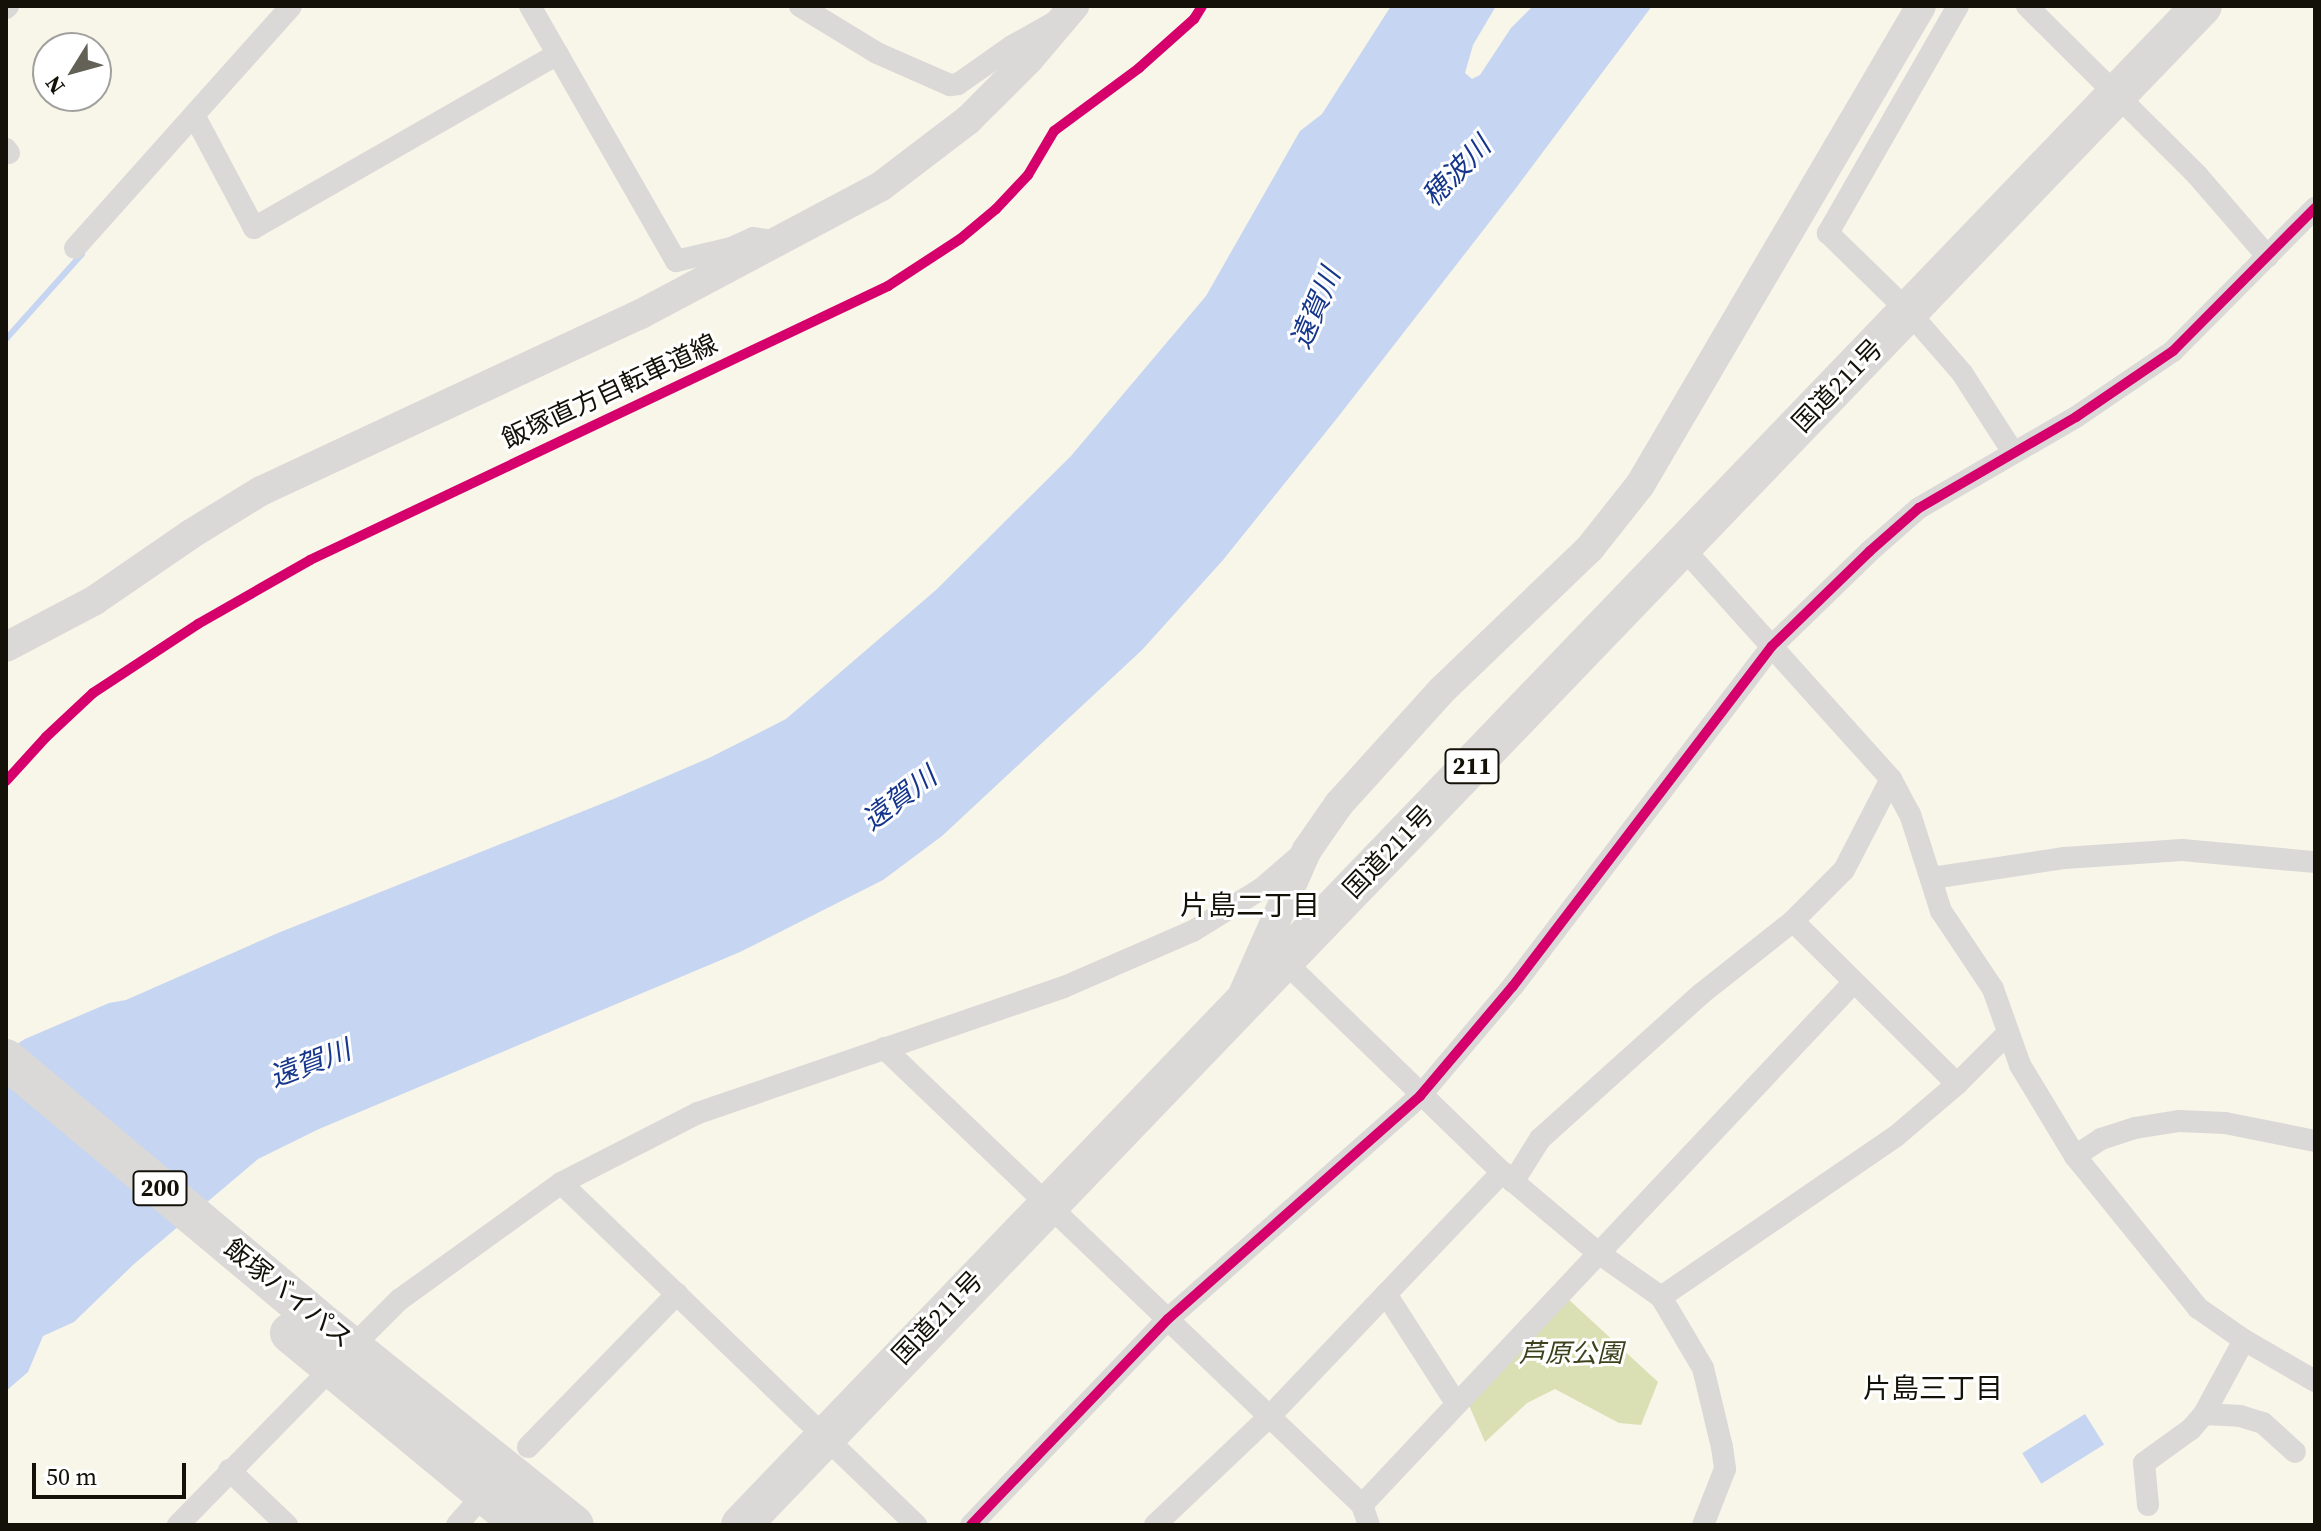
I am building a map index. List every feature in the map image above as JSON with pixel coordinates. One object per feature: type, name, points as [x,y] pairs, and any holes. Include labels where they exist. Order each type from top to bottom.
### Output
[{"type":"highway","name":"国道211号","points":[[741,1525],[2202,6]]},
{"type":"highway","name":"飯塚バイパス","points":[[6,1059],[522,1525]]},
{"type":"highway","name":"飯塚バイパス","points":[[6,1093],[303,1325],[574,1525]]},
{"type":"street","points":[[75,248],[291,6]]},
{"type":"street","points":[[530,6],[676,261],[753,238],[781,242]]},
{"type":"street","points":[[800,6],[877,53],[950,85],[958,84],[1070,11]]},
{"type":"street","points":[[1236,1011],[1307,850],[1339,804],[1441,691],[1590,548],[1640,485],[1921,6]]},
{"type":"street","points":[[1958,6],[1828,233],[1909,312],[1962,373],[2013,452]]},
{"type":"street","points":[[2027,6],[2197,175],[2268,257]]},
{"type":"street","points":[[6,647],[95,600],[191,534],[261,491],[639,315],[880,187],[968,120],[1070,11]]},
{"type":"street","points":[[194,115],[254,228],[558,54]]},
{"type":"street","points":[[971,1525],[1168,1319],[1420,1096],[1513,986],[1772,646],[1919,508],[2076,417],[2173,351],[2315,208]]},
{"type":"street","points":[[1683,548],[1891,779],[1910,814],[1941,911],[1993,989],[2020,1065],[2075,1156],[2198,1308],[2244,1340],[2315,1381]]},
{"type":"street","points":[[1155,1525],[1270,1416],[1386,1294],[1508,1177],[1540,1139],[1701,994],[1793,921],[1844,870],[1891,779]]},
{"type":"street","points":[[363,1336],[399,1300],[561,1183],[698,1113],[1064,987],[1193,931],[1261,889],[1307,850]]},
{"type":"street","points":[[1932,878],[2065,858],[2182,850],[2315,862]]},
{"type":"street","points":[[1793,921],[1957,1084]]},
{"type":"street","points":[[1284,961],[1420,1096],[1508,1177],[1597,1252],[1661,1297],[1703,1368],[1722,1447],[1725,1469],[1703,1525]]},
{"type":"street","points":[[884,1048],[1270,1416],[1365,1515],[1456,1403],[1853,983]]},
{"type":"street","points":[[1661,1297],[1895,1137],[1957,1084],[2007,1034]]},
{"type":"street","points":[[2075,1156],[2101,1139],[2135,1128],[2179,1121],[2225,1123],[2315,1141]]},
{"type":"street","points":[[561,1183],[916,1525]]},
{"type":"street","points":[[528,1447],[677,1294]]},
{"type":"street","points":[[1386,1294],[1456,1403]]},
{"type":"street","points":[[2148,1505],[2144,1463],[2191,1429],[2204,1414],[2244,1340]]},
{"type":"street","points":[[178,1525],[318,1382]]},
{"type":"street","points":[[2204,1414],[2240,1416],[2263,1423],[2295,1452]]},
{"type":"street","points":[[229,1470],[287,1525]]},
{"type":"green space","name":"芦原公園","points":[[1566,1297],[1658,1382],[1641,1425],[1619,1423],[1555,1389],[1527,1403],[1485,1442],[1468,1403]]},
{"type":"water","points":[[1391,6],[1496,6],[1473,45],[1465,73],[1472,79],[1480,75],[1511,28],[1533,6],[1652,6],[1516,188],[1338,417],[1223,560],[1142,650],[942,836],[883,880],[740,952],[319,1129],[258,1159],[134,1264],[74,1322],[43,1336],[28,1372],[6,1391],[6,1051],[25,1039],[109,1003],[126,1000],[278,933],[616,798],[709,758],[786,719],[936,590],[1071,456],[1206,296],[1300,131],[1322,114]]},
{"type":"water","points":[[2085,1414],[2104,1445],[2041,1484],[2022,1453]]},
{"type":"waterway","points":[[6,339],[82,254]]},
{"type":"cycle path","name":"飯塚直方自転車道線","points":[[6,781],[46,737],[93,693],[198,624],[310,560],[888,286],[960,239],[996,209],[1028,175],[1054,131],[1139,68],[1194,19],[1202,6]]},
{"type":"cycle path","points":[[971,1525],[1168,1319],[1420,1096],[1513,986],[1772,646],[1919,508],[2076,417],[2173,351],[2315,208]]},
{"type":"district","name":"片島二丁目","points":[[1250,905]]},
{"type":"district","name":"片島三丁目","points":[[1933,1388]]},
{"type":"water label","name":"穂波川","points":[[1456,171]]},
{"type":"water label","name":"遠賀川","points":[[1315,308]]},
{"type":"water label","name":"遠賀川","points":[[899,798]]},
{"type":"water label","name":"遠賀川","points":[[310,1063]]}]
